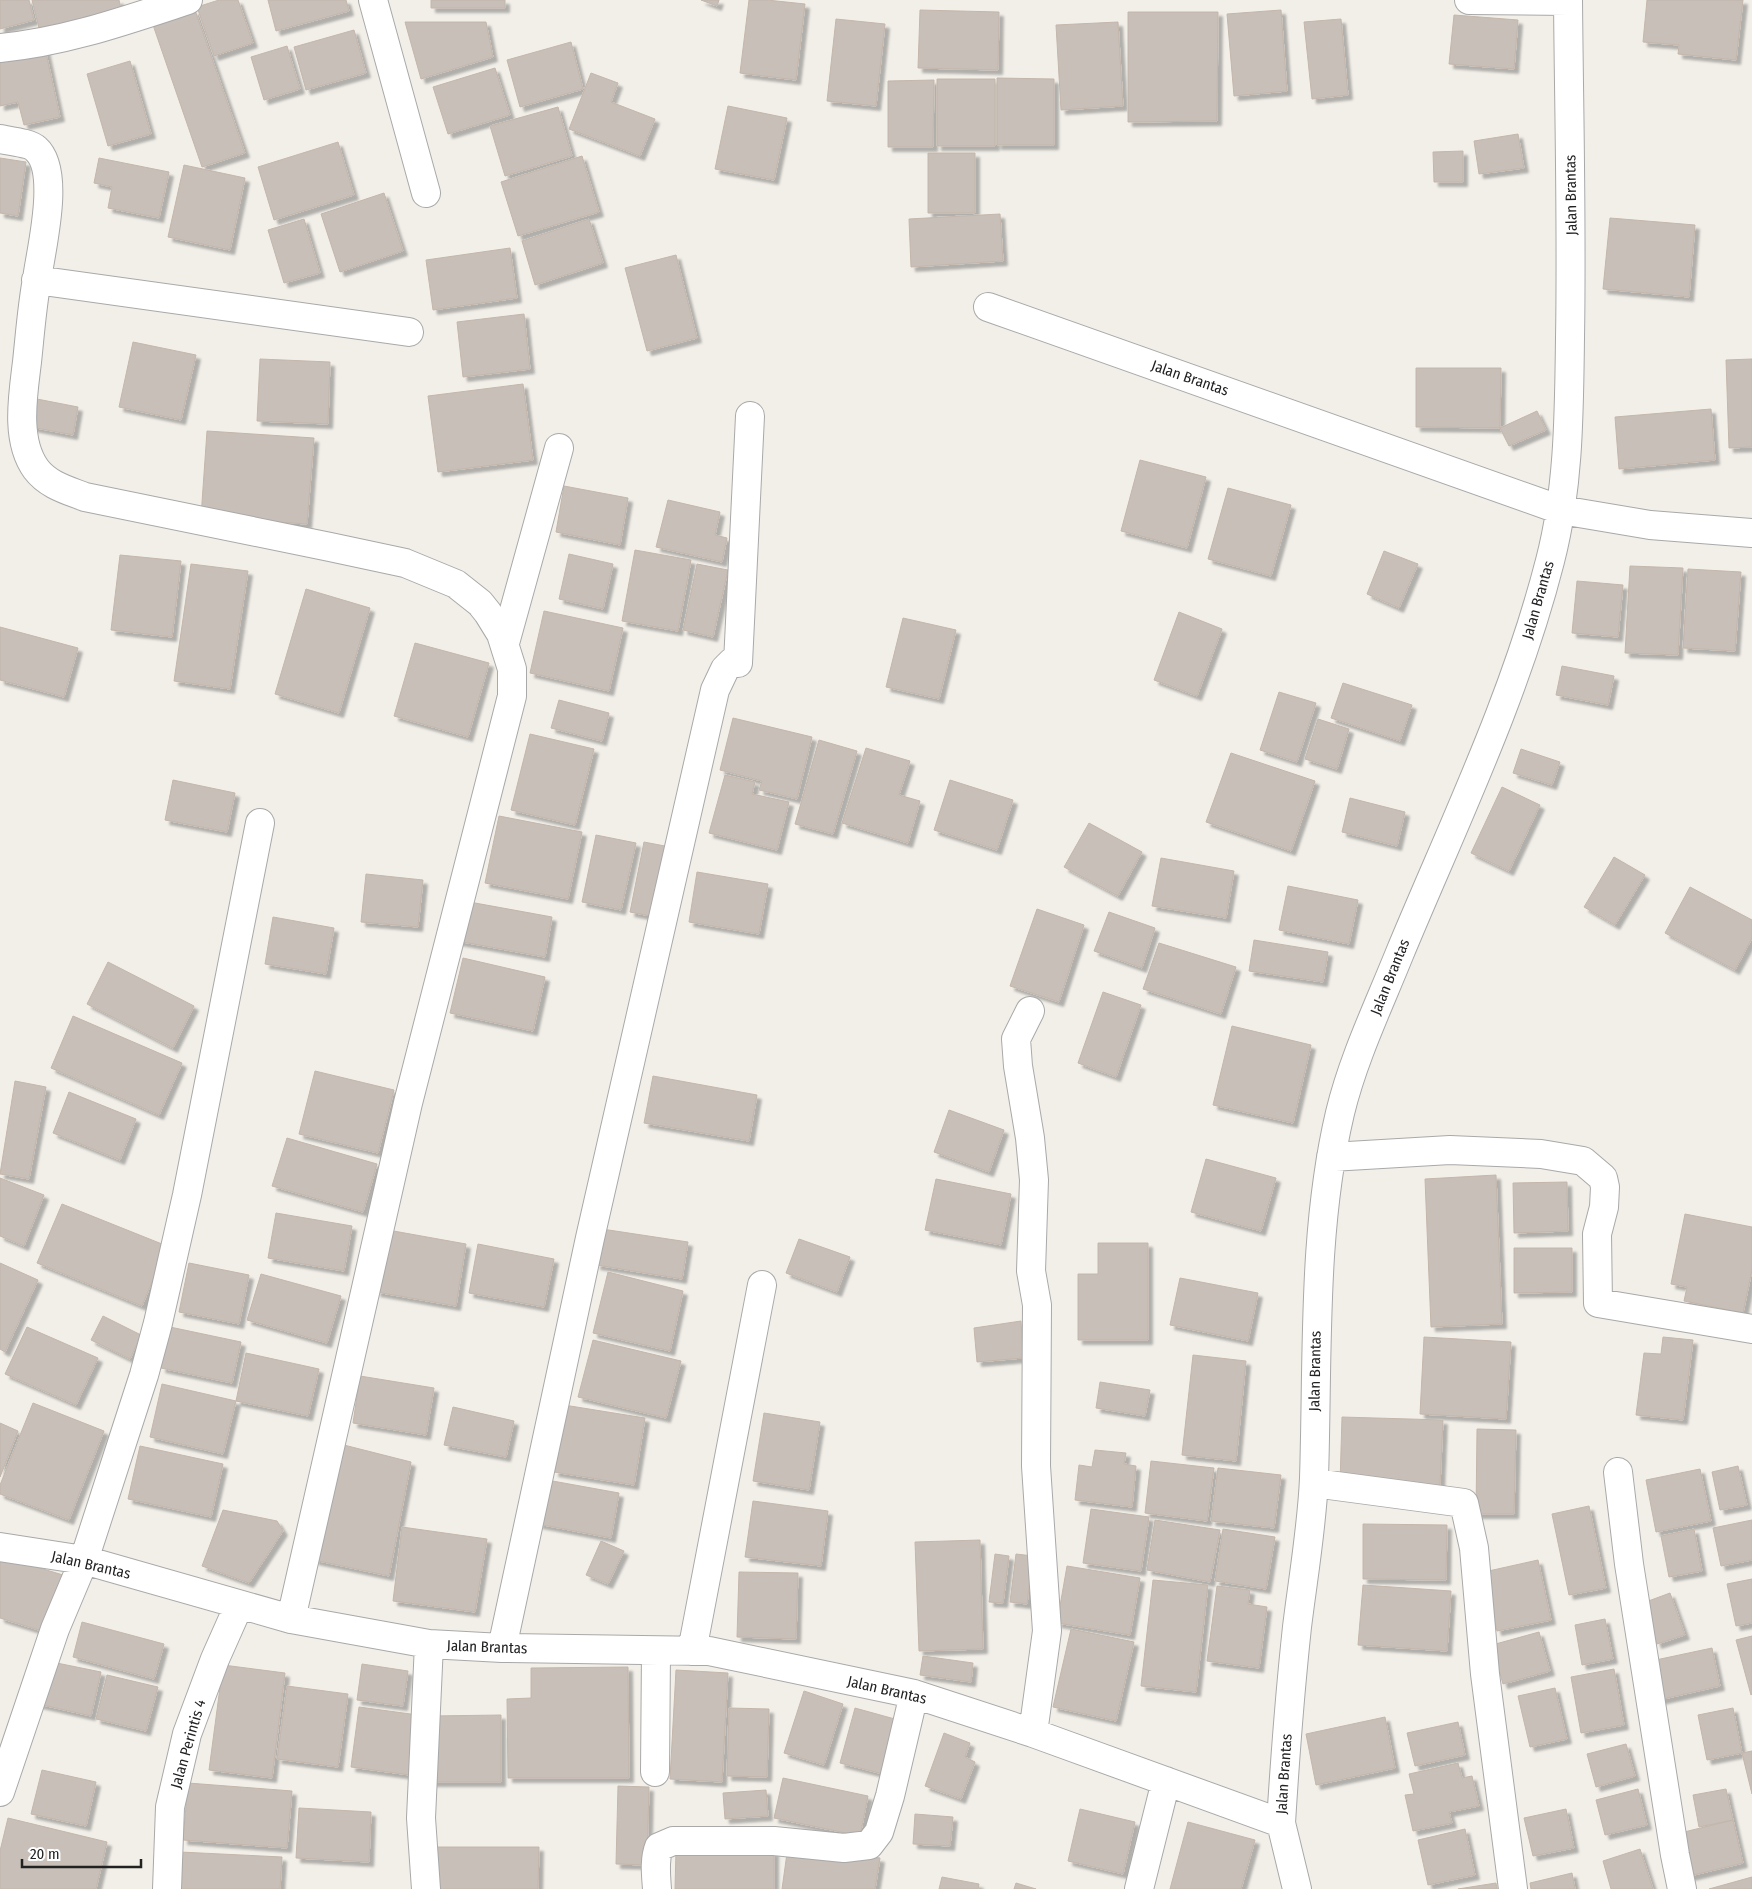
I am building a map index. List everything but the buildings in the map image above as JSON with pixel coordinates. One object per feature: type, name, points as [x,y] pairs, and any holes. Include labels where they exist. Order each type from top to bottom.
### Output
[{"type":"street","points":[[0,48],[44,42],[80,34],[188,0]]},
{"type":"street","points":[[373,0],[426,193]]},
{"type":"street","points":[[1469,0],[1568,1]]},
{"type":"street","name":"Jalan Brantas","points":[[0,1547],[84,1560],[291,1619],[429,1644],[502,1648],[709,1651],[914,1694],[1033,1733],[1281,1823],[1290,1689],[1314,1483],[1316,1332],[1326,1196],[1331,1157],[1341,1110],[1359,1052],[1514,681],[1551,559],[1561,510],[1567,450],[1572,266],[1568,1]]},
{"type":"street","points":[[0,139],[35,148],[42,157],[47,178],[48,215],[36,280],[22,398],[22,418],[27,450],[32,463],[44,479],[85,497],[330,546],[405,564],[456,584],[480,603],[488,613],[505,643],[512,669],[512,696],[408,1104],[291,1619]]},
{"type":"street","points":[[36,280],[409,332]]},
{"type":"street","name":"Jalan Brantas","points":[[988,307],[1561,510],[1650,525],[1752,533]]},
{"type":"street","points":[[502,1648],[590,1238],[715,690],[725,669],[732,662],[738,663],[750,416]]},
{"type":"street","points":[[505,643],[559,448]]},
{"type":"street","points":[[0,1792],[55,1629],[84,1560],[144,1375],[158,1323],[187,1194],[260,823]]},
{"type":"street","points":[[1030,1011],[1016,1039],[1034,1180],[1031,1271],[1037,1305],[1036,1466],[1046,1631],[1033,1733]]},
{"type":"street","points":[[1331,1157],[1450,1150],[1541,1154],[1583,1161],[1603,1178],[1605,1187],[1604,1207],[1597,1234],[1598,1303],[1752,1329]]},
{"type":"street","points":[[692,1651],[762,1284]]},
{"type":"street","points":[[1618,1472],[1629,1564],[1682,1889]]},
{"type":"street","points":[[1314,1483],[1464,1503],[1474,1548],[1485,1674],[1512,1889]]},
{"type":"street","name":"Jalan Perintis 4","points":[[167,1889],[170,1807],[187,1734],[215,1659],[239,1605]]},
{"type":"street","points":[[426,1889],[421,1818],[429,1644]]},
{"type":"street","points":[[655,1772],[656,1650]]},
{"type":"street","points":[[657,1889],[655,1866],[657,1853],[659,1847],[672,1841],[774,1841],[844,1848],[869,1845],[878,1832],[890,1796],[914,1694]]},
{"type":"street","points":[[1139,1889],[1166,1781]]},
{"type":"street","points":[[1281,1823],[1297,1889]]}]
